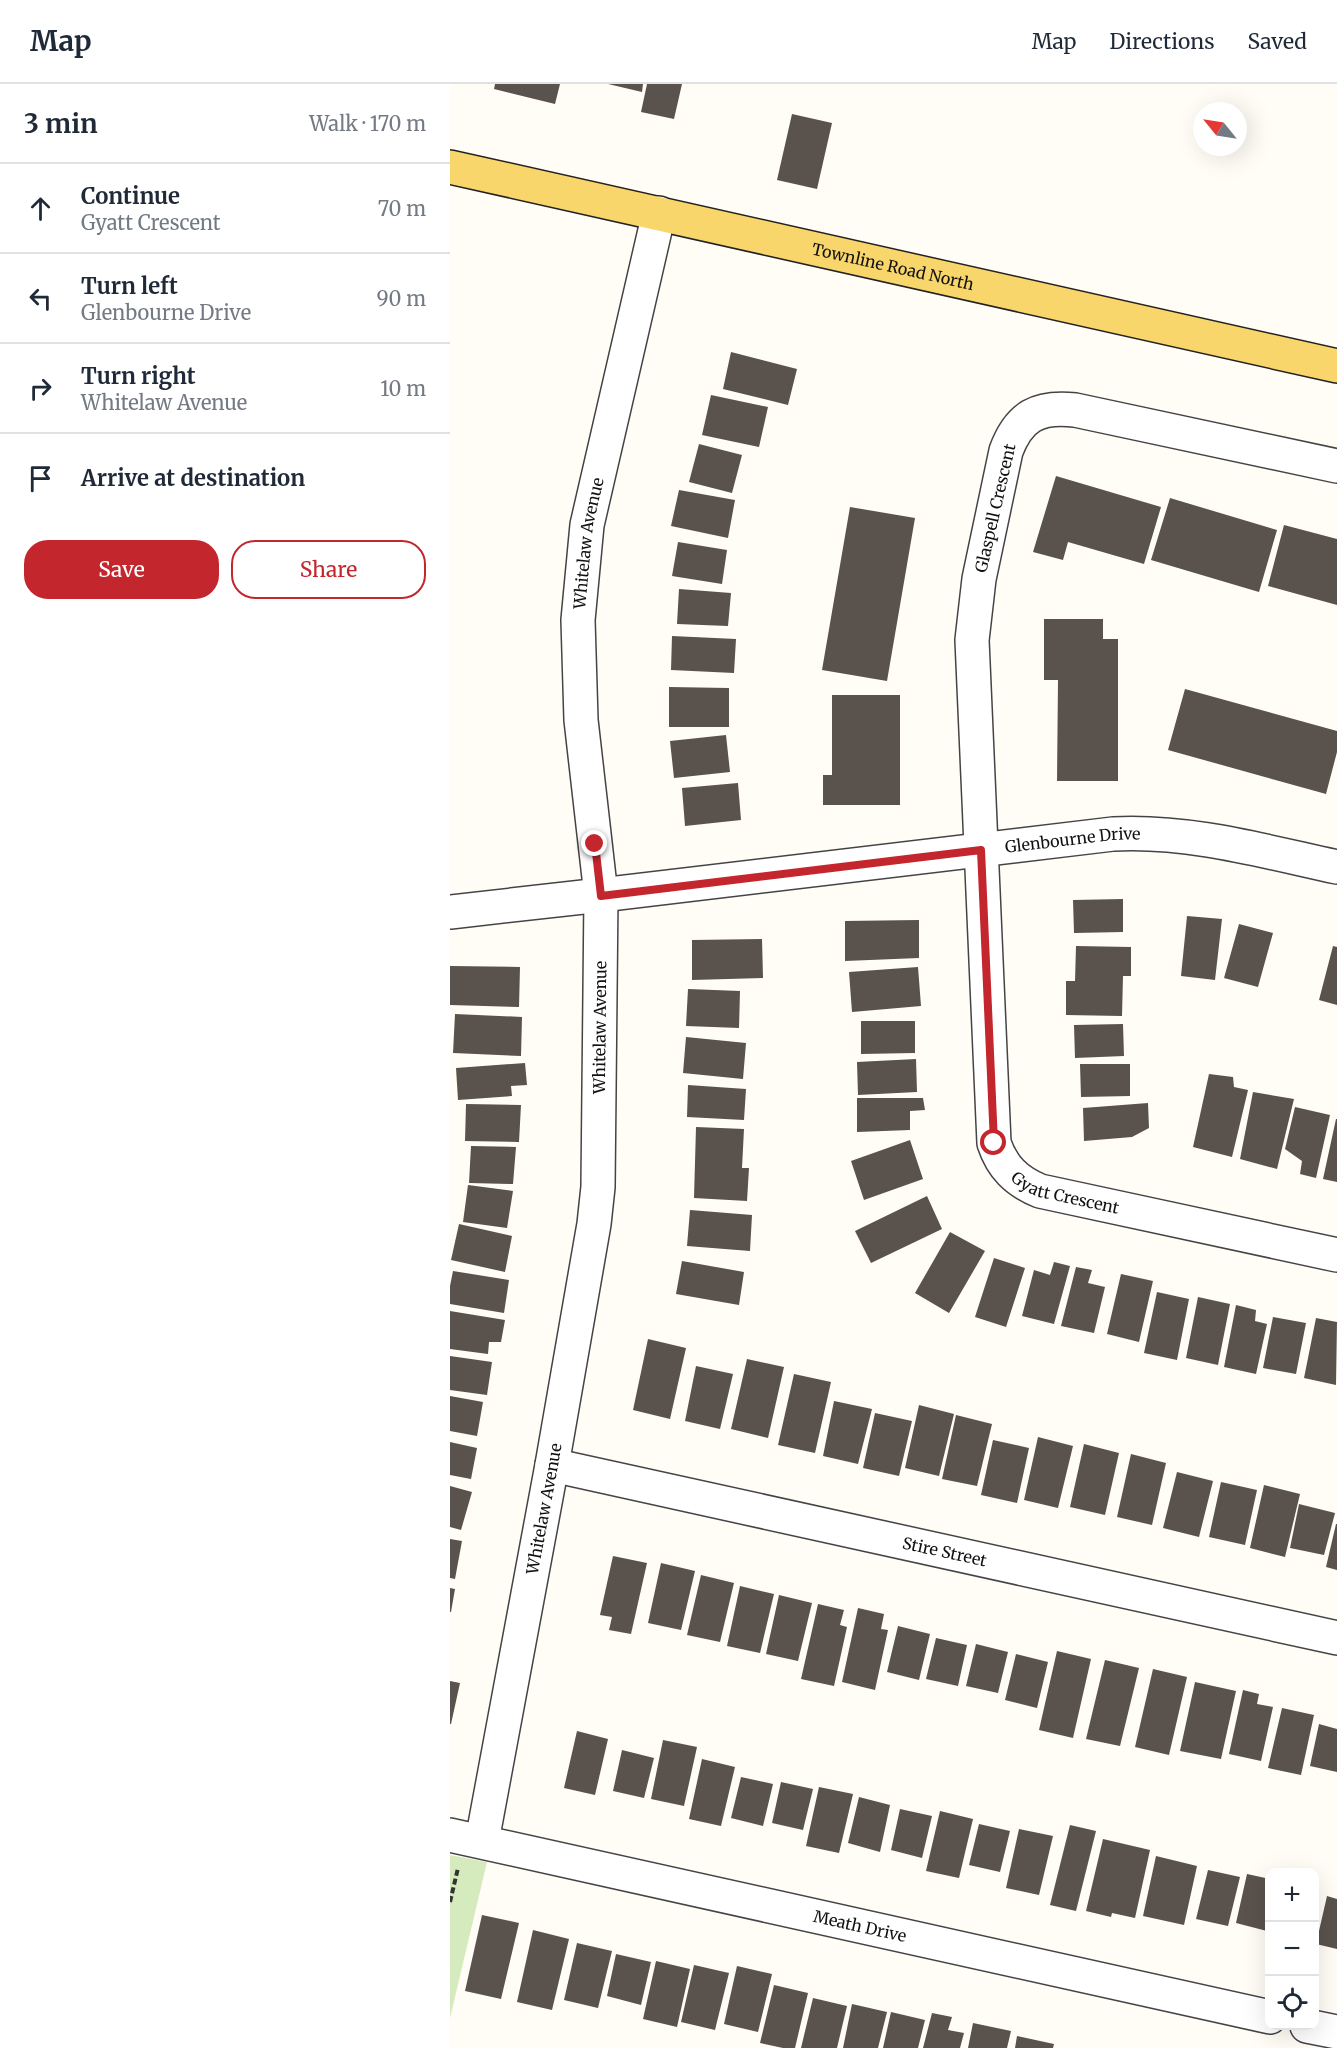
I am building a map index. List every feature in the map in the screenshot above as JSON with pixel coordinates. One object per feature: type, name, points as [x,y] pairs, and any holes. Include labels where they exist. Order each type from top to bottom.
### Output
[{"type":"main road","name":"Townline Road North","points":[[450,167],[1337,366]]},
{"type":"street","name":"Whitelaw Avenue","points":[[482,1841],[588,1268],[598,1187],[601,896],[581,720],[578,620],[587,525],[659,213]]},
{"type":"street","name":"Glaspell Crescent","points":[[981,850],[973,690],[974,609],[1006,451],[1011,437],[1019,426],[1031,415],[1045,410],[1075,410],[1337,466]]},
{"type":"street","name":"Glenbourne Drive","points":[[450,912],[1137,832],[1198,838],[1337,867]]},
{"type":"street","name":"Gyatt Crescent","points":[[981,850],[994,1143],[1010,1173],[1028,1186],[1040,1191],[1337,1256]]},
{"type":"street","name":"Stire Street","points":[[552,1465],[1337,1638]]},
{"type":"street","name":"Meath Drive","points":[[450,1835],[1265,2016]]},
{"type":"street","points":[[1319,2028],[1337,2032]]},
{"type":"green space","points":[[450,1855],[487,1862],[450,2018]]},
{"type":"building","points":[[495,84],[560,84],[555,104],[494,89]]},
{"type":"building","points":[[608,84],[643,84],[642,92]]},
{"type":"building","points":[[647,84],[682,84],[674,119],[641,112]]},
{"type":"building","points":[[792,114],[832,123],[817,189],[777,180]]},
{"type":"building","points":[[731,352],[797,369],[788,405],[723,389]]},
{"type":"building","points":[[711,395],[768,407],[759,447],[702,435]]},
{"type":"building","points":[[699,444],[742,455],[732,493],[689,482]]},
{"type":"building","points":[[1056,476],[1161,507],[1144,564],[1068,542],[1063,560],[1033,552]]},
{"type":"building","points":[[679,490],[735,500],[728,538],[671,526]]},
{"type":"building","points":[[1170,498],[1277,530],[1259,592],[1151,560]]},
{"type":"building","points":[[850,507],[915,518],[887,681],[822,670]]},
{"type":"building","points":[[1284,525],[1337,539],[1337,605],[1268,586]]},
{"type":"building","points":[[678,542],[727,550],[722,584],[672,576]]},
{"type":"building","points":[[679,589],[731,593],[728,626],[677,624]]},
{"type":"building","points":[[1044,619],[1103,619],[1103,639],[1118,639],[1118,781],[1057,781],[1058,680],[1044,680]]},
{"type":"building","points":[[672,636],[736,639],[734,673],[671,670]]},
{"type":"building","points":[[669,687],[729,688],[729,727],[669,727]]},
{"type":"building","points":[[1185,689],[1337,731],[1337,752],[1326,794],[1168,750]]},
{"type":"building","points":[[832,695],[900,695],[900,805],[823,805],[823,775],[832,775]]},
{"type":"building","points":[[726,735],[730,772],[674,778],[670,741]]},
{"type":"building","points":[[738,783],[741,820],[685,826],[682,788]]},
{"type":"building","points":[[1123,899],[1123,932],[1074,933],[1073,900]]},
{"type":"building","points":[[1187,916],[1222,919],[1215,980],[1181,976]]},
{"type":"building","points":[[919,920],[919,958],[845,961],[845,921]]},
{"type":"building","points":[[1239,924],[1273,933],[1258,987],[1224,978]]},
{"type":"building","points":[[762,939],[763,978],[692,980],[692,940]]},
{"type":"building","points":[[1076,946],[1131,947],[1131,976],[1123,976],[1122,1016],[1066,1015],[1066,981],[1075,981]]},
{"type":"building","points":[[1333,946],[1337,947],[1337,1005],[1319,1000]]},
{"type":"building","points":[[450,966],[520,967],[519,1007],[450,1005]]},
{"type":"building","points":[[918,967],[921,1006],[852,1012],[849,972]]},
{"type":"building","points":[[688,989],[740,991],[739,1028],[686,1026]]},
{"type":"building","points":[[455,1014],[522,1017],[521,1056],[453,1053]]},
{"type":"building","points":[[861,1021],[915,1021],[915,1053],[861,1054]]},
{"type":"building","points":[[1123,1024],[1124,1056],[1075,1058],[1074,1025]]},
{"type":"building","points":[[686,1037],[746,1043],[743,1079],[683,1073]]},
{"type":"building","points":[[916,1059],[917,1092],[858,1095],[857,1062]]},
{"type":"building","points":[[525,1063],[527,1085],[511,1086],[512,1096],[458,1100],[456,1068]]},
{"type":"building","points":[[1080,1064],[1130,1064],[1130,1096],[1081,1097]]},
{"type":"building","points":[[1209,1074],[1233,1077],[1234,1087],[1248,1090],[1232,1157],[1193,1147]]},
{"type":"building","points":[[688,1085],[746,1089],[744,1120],[687,1117]]},
{"type":"building","points":[[1253,1092],[1294,1099],[1277,1169],[1240,1159]]},
{"type":"building","points":[[857,1098],[923,1098],[925,1110],[910,1111],[910,1130],[857,1132]]},
{"type":"building","points":[[1148,1103],[1149,1128],[1132,1137],[1084,1141],[1083,1108]]},
{"type":"building","points":[[466,1104],[521,1105],[519,1142],[465,1141]]},
{"type":"building","points":[[1295,1107],[1330,1115],[1316,1178],[1300,1174],[1302,1161],[1285,1149]]},
{"type":"building","points":[[1337,1119],[1337,1182],[1323,1179]]},
{"type":"building","points":[[696,1127],[744,1129],[742,1168],[749,1168],[747,1201],[694,1198]]},
{"type":"building","points":[[910,1140],[923,1179],[864,1200],[851,1161]]},
{"type":"building","points":[[471,1146],[516,1147],[513,1184],[469,1183]]},
{"type":"building","points":[[468,1185],[513,1191],[507,1228],[463,1222]]},
{"type":"building","points":[[927,1196],[942,1229],[871,1263],[855,1231]]},
{"type":"building","points":[[690,1210],[752,1215],[750,1251],[687,1246]]},
{"type":"building","points":[[459,1224],[512,1236],[505,1272],[451,1260]]},
{"type":"building","points":[[950,1232],[985,1251],[949,1313],[915,1293]]},
{"type":"building","points":[[994,1258],[1025,1268],[1006,1327],[975,1317]]},
{"type":"building","points":[[682,1261],[744,1272],[739,1305],[676,1294]]},
{"type":"building","points":[[1054,1262],[1070,1266],[1054,1324],[1022,1316],[1034,1270],[1050,1275]]},
{"type":"building","points":[[1076,1267],[1092,1270],[1088,1283],[1105,1287],[1094,1333],[1061,1326]]},
{"type":"building","points":[[453,1271],[509,1280],[504,1313],[450,1304]]},
{"type":"building","points":[[1121,1274],[1153,1281],[1139,1342],[1107,1334]]},
{"type":"building","points":[[1157,1292],[1189,1299],[1177,1360],[1144,1353]]},
{"type":"building","points":[[1198,1297],[1230,1304],[1218,1365],[1186,1358]]},
{"type":"building","points":[[1236,1305],[1256,1310],[1255,1321],[1267,1324],[1256,1374],[1224,1367]]},
{"type":"building","points":[[450,1311],[505,1320],[501,1342],[489,1342],[488,1354],[450,1349]]},
{"type":"building","points":[[1273,1317],[1306,1323],[1296,1374],[1263,1368]]},
{"type":"building","points":[[1316,1318],[1337,1322],[1336,1385],[1304,1378]]},
{"type":"building","points":[[648,1339],[686,1348],[670,1419],[633,1410]]},
{"type":"building","points":[[450,1356],[492,1362],[487,1395],[450,1390]]},
{"type":"building","points":[[747,1359],[784,1367],[768,1438],[731,1429]]},
{"type":"building","points":[[696,1366],[733,1374],[720,1429],[685,1421]]},
{"type":"building","points":[[794,1374],[831,1382],[815,1453],[778,1445]]},
{"type":"building","points":[[450,1396],[483,1402],[477,1436],[450,1431]]},
{"type":"building","points":[[834,1401],[872,1409],[858,1464],[823,1456]]},
{"type":"building","points":[[919,1405],[954,1414],[939,1476],[905,1468]]},
{"type":"building","points":[[875,1413],[912,1421],[899,1476],[863,1468]]},
{"type":"building","points":[[956,1415],[992,1424],[977,1486],[942,1479]]},
{"type":"building","points":[[1038,1437],[1073,1446],[1058,1508],[1024,1500]]},
{"type":"building","points":[[993,1440],[1029,1448],[1017,1503],[981,1495]]},
{"type":"building","points":[[450,1442],[477,1448],[471,1479],[450,1475]]},
{"type":"building","points":[[1084,1444],[1119,1453],[1105,1515],[1070,1507]]},
{"type":"building","points":[[1131,1454],[1166,1463],[1152,1525],[1117,1517]]},
{"type":"building","points":[[1177,1472],[1213,1481],[1199,1537],[1163,1528]]},
{"type":"building","points":[[1221,1482],[1257,1490],[1245,1545],[1209,1537]]},
{"type":"building","points":[[1264,1485],[1300,1494],[1285,1557],[1250,1548]]},
{"type":"building","points":[[450,1486],[472,1492],[461,1530],[450,1527]]},
{"type":"building","points":[[1299,1504],[1335,1513],[1324,1555],[1290,1548]]},
{"type":"building","points":[[1337,1524],[1337,1570],[1326,1567]]},
{"type":"building","points":[[450,1539],[462,1541],[455,1579],[450,1578]]},
{"type":"building","points":[[613,1556],[647,1563],[631,1634],[609,1630],[612,1617],[600,1615]]},
{"type":"building","points":[[661,1563],[695,1571],[681,1630],[648,1623]]},
{"type":"building","points":[[701,1575],[734,1583],[720,1642],[687,1635]]},
{"type":"building","points":[[740,1586],[774,1594],[760,1653],[727,1646]]},
{"type":"building","points":[[450,1588],[455,1589],[451,1612],[450,1612]]},
{"type":"building","points":[[779,1595],[812,1603],[798,1661],[766,1654]]},
{"type":"building","points":[[818,1604],[844,1610],[840,1625],[847,1627],[834,1686],[801,1679]]},
{"type":"building","points":[[858,1608],[884,1614],[881,1629],[888,1630],[875,1690],[842,1682]]},
{"type":"building","points":[[898,1626],[930,1634],[919,1680],[887,1672]]},
{"type":"building","points":[[936,1638],[967,1645],[958,1686],[926,1679]]},
{"type":"building","points":[[976,1644],[1008,1652],[998,1693],[966,1686]]},
{"type":"building","points":[[1057,1651],[1091,1659],[1073,1738],[1039,1730]]},
{"type":"building","points":[[1016,1654],[1048,1662],[1037,1708],[1005,1700]]},
{"type":"building","points":[[1105,1660],[1139,1668],[1120,1746],[1086,1739]]},
{"type":"building","points":[[1153,1669],[1187,1677],[1169,1755],[1135,1747]]},
{"type":"building","points":[[450,1681],[460,1683],[451,1724],[450,1724]]},
{"type":"building","points":[[1195,1682],[1236,1691],[1221,1759],[1180,1751]]},
{"type":"building","points":[[1243,1690],[1259,1694],[1257,1704],[1273,1707],[1261,1761],[1229,1754]]},
{"type":"building","points":[[1282,1708],[1314,1715],[1301,1775],[1268,1768]]},
{"type":"building","points":[[1319,1724],[1337,1729],[1337,1772],[1310,1766]]},
{"type":"building","points":[[577,1731],[608,1739],[595,1795],[564,1788]]},
{"type":"building","points":[[663,1740],[697,1747],[684,1806],[651,1799]]},
{"type":"building","points":[[622,1750],[654,1758],[644,1798],[613,1791]]},
{"type":"building","points":[[702,1759],[735,1767],[721,1826],[689,1819]]},
{"type":"building","points":[[741,1777],[773,1784],[763,1826],[731,1818]]},
{"type":"building","points":[[781,1782],[813,1789],[803,1830],[772,1823]]},
{"type":"building","points":[[819,1787],[853,1794],[839,1853],[806,1846]]},
{"type":"building","points":[[859,1797],[890,1805],[880,1852],[848,1843]]},
{"type":"building","points":[[900,1809],[932,1816],[922,1858],[891,1850]]},
{"type":"building","points":[[940,1811],[973,1819],[959,1878],[926,1871]]},
{"type":"building","points":[[979,1824],[1010,1831],[1000,1872],[969,1865]]},
{"type":"building","points":[[1070,1825],[1096,1831],[1076,1911],[1050,1905]]},
{"type":"building","points":[[1019,1829],[1053,1836],[1039,1895],[1006,1888]]},
{"type":"building","points":[[1103,1839],[1150,1850],[1135,1918],[1112,1913],[1111,1917],[1086,1911]]},
{"type":"building","points":[[1156,1856],[1197,1866],[1184,1925],[1143,1916]]},
{"type":"building","points":[[1208,1870],[1240,1877],[1228,1926],[1196,1919]]},
{"type":"building","points":[[1247,1874],[1265,1878],[1265,1930],[1236,1923]]},
{"type":"building","points":[[1327,1896],[1337,1899],[1337,1949],[1319,1945],[1319,1931]]},
{"type":"building","points":[[482,1915],[519,1923],[501,1999],[465,1991]]},
{"type":"building","points":[[533,1930],[569,1939],[552,2010],[517,2002]]},
{"type":"building","points":[[577,1943],[612,1951],[598,2008],[564,2000]]},
{"type":"building","points":[[616,1954],[651,1962],[641,2005],[607,1996]]},
{"type":"building","points":[[656,1961],[690,1969],[677,2027],[643,2019]]},
{"type":"building","points":[[694,1965],[729,1973],[715,2030],[681,2022]]},
{"type":"building","points":[[737,1966],[772,1974],[758,2032],[724,2024]]},
{"type":"building","points":[[774,1985],[808,1993],[795,2048],[760,2043]]},
{"type":"building","points":[[813,1998],[847,2006],[837,2048],[801,2048]]},
{"type":"building","points":[[852,2004],[887,2012],[878,2048],[843,2048]]},
{"type":"building","points":[[891,2012],[925,2020],[918,2048],[883,2048]]},
{"type":"building","points":[[932,2013],[952,2017],[948,2030],[964,2033],[960,2048],[923,2048]]},
{"type":"building","points":[[973,2023],[1011,2031],[1007,2048],[968,2048]]},
{"type":"building","points":[[1017,2036],[1054,2044],[1053,2048],[1015,2048]]},
{"type":"route","points":[[595,844],[601,896],[981,850],[994,1143]]}]
